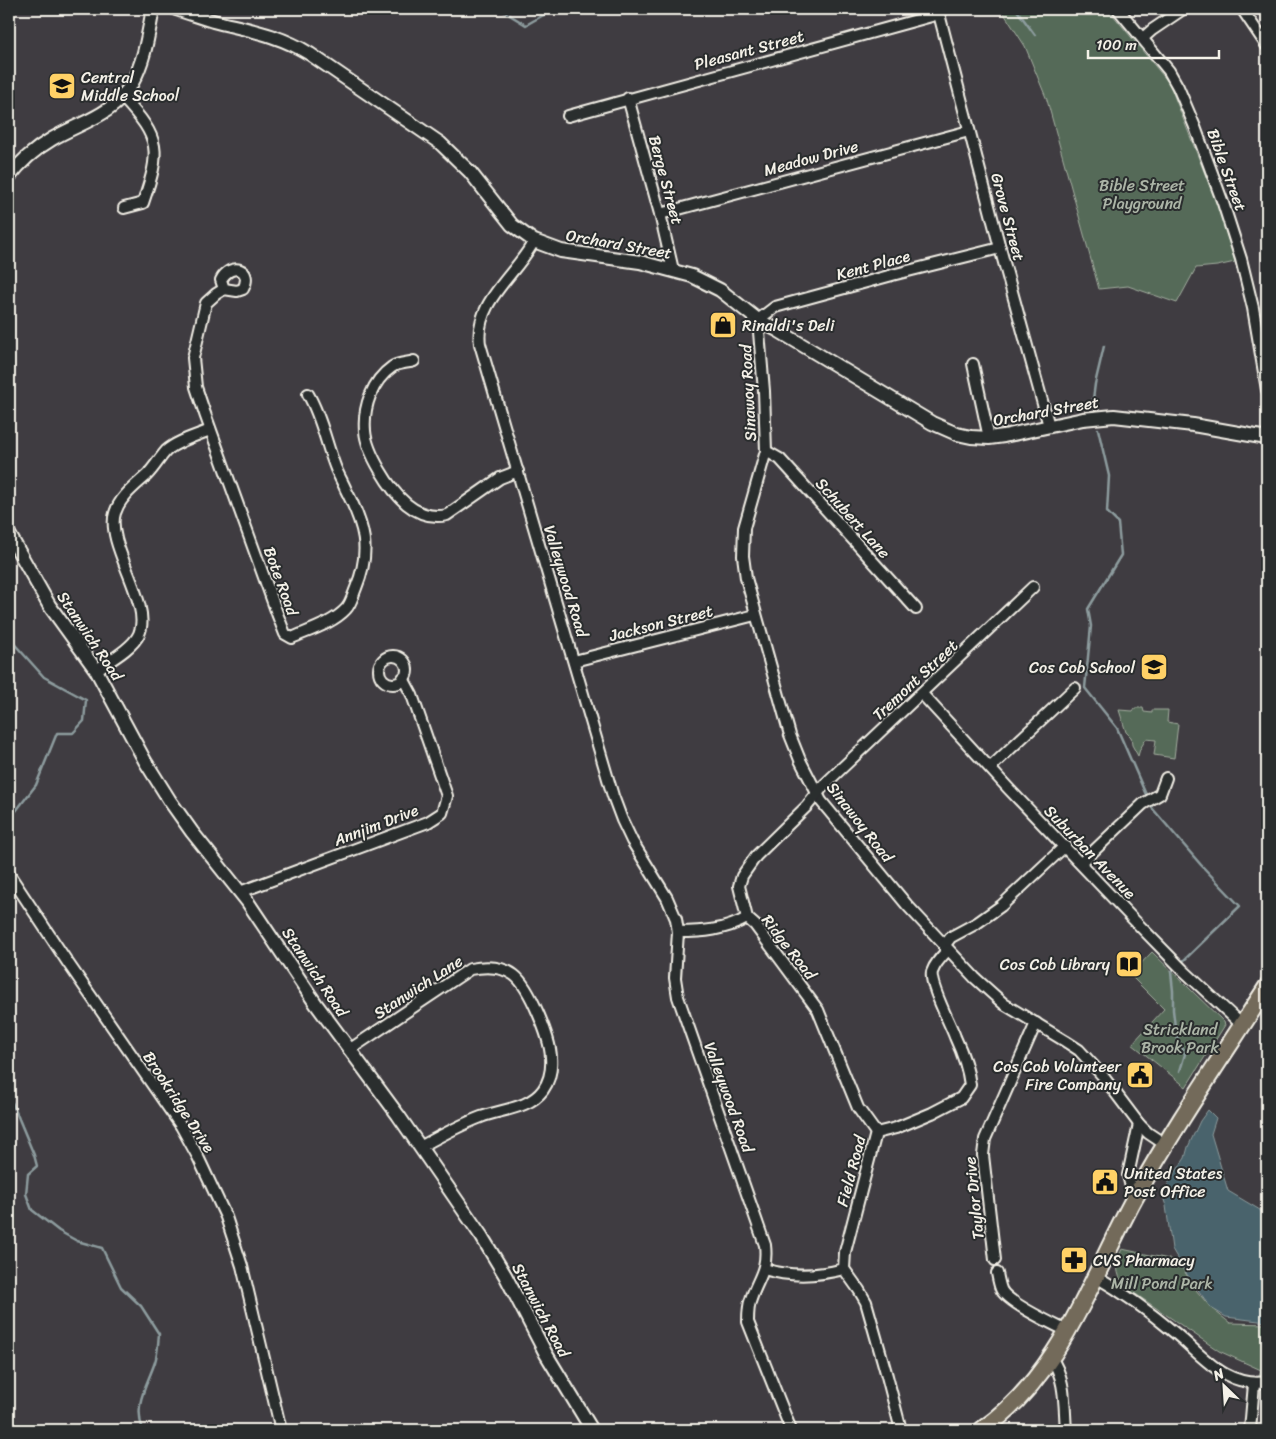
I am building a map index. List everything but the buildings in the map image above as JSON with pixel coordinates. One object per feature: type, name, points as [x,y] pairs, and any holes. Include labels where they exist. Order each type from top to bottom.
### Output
[{"type":"main road","points":[[982,1430],[1022,1395],[1051,1358],[1096,1278],[1134,1199],[1242,1025],[1265,996]]},
{"type":"street","points":[[9,177],[25,158],[42,146],[67,131],[97,118],[123,98],[133,82],[143,59],[153,9]]},
{"type":"street","name":"Orchard Street","points":[[176,9],[277,38],[292,44],[318,60],[440,142],[470,172],[507,219],[534,241],[561,250],[626,260],[673,270],[712,284],[758,320],[941,427],[966,436],[989,438],[1094,417],[1122,416],[1228,430],[1267,438]]},
{"type":"street","name":"Bible Street","points":[[1118,9],[1165,65],[1178,87],[1205,153],[1223,203],[1252,299],[1265,361],[1267,390]]},
{"type":"street","points":[[1143,38],[1183,9]]},
{"type":"street","points":[[1242,9],[1267,46]]},
{"type":"street","name":"Pleasant Street","points":[[568,116],[939,14]]},
{"type":"street","name":"Grove Street","points":[[939,14],[1049,426]]},
{"type":"street","points":[[123,98],[143,120],[150,131],[154,142],[155,157],[143,203],[124,208]]},
{"type":"street","name":"Berge Street","points":[[628,98],[660,214],[673,270]]},
{"type":"street","name":"Meadow Drive","points":[[660,214],[970,131]]},
{"type":"street","name":"Valleywood Road","points":[[534,241],[529,252],[490,301],[482,315],[478,334],[608,780],[622,820],[632,841],[667,898],[676,919],[678,932],[676,992],[763,1235],[766,1252],[764,1269],[750,1300],[748,1322],[791,1430]]},
{"type":"street","name":"Kent Place","points":[[758,320],[775,307],[1000,248]]},
{"type":"street","name":"Bote Road","points":[[224,289],[206,303],[193,358],[196,387],[278,616],[285,634],[292,638],[331,620],[347,608],[358,583],[365,547],[359,519],[337,471],[316,408],[308,394]]},
{"type":"street","name":"Sinawoy Road","points":[[758,320],[764,391],[766,451],[746,518],[743,538],[744,571],[790,735],[800,760],[817,794],[838,822],[946,948],[997,998],[1013,1010],[1065,1041],[1086,1057],[1102,1074],[1139,1124],[1148,1133],[1166,1145]]},
{"type":"street","points":[[414,362],[394,366],[379,378],[370,397],[365,417],[365,432],[371,452],[394,493],[409,507],[420,513],[438,517],[447,515],[500,478],[518,471]]},
{"type":"street","points":[[972,364],[989,438]]},
{"type":"street","points":[[96,670],[130,646],[140,634],[142,622],[140,606],[117,541],[114,524],[115,513],[120,502],[148,474],[167,450],[178,443],[210,430]]},
{"type":"street","name":"Schubert Lane","points":[[766,451],[780,459],[916,609]]},
{"type":"street","name":"Stanwich Road","points":[[9,534],[49,605],[96,670],[162,789],[192,832],[240,892],[316,1004],[420,1146],[498,1263],[538,1339],[592,1430]]},
{"type":"street","name":"Tremont Street","points":[[817,794],[825,784],[1033,587]]},
{"type":"street","name":"Jackson Street","points":[[574,661],[755,614]]},
{"type":"street","name":"Annjim Drive","points":[[240,892],[428,822],[442,813],[448,796],[412,694],[403,678]]},
{"type":"street","points":[[991,767],[1075,688]]},
{"type":"street","name":"Suburban Avenue","points":[[922,694],[991,767],[1008,788],[1180,967],[1242,1025]]},
{"type":"street","points":[[1081,863],[1147,801],[1160,794],[1166,778]]},
{"type":"street","name":"Ridge Road","points":[[817,794],[756,856],[742,876],[740,886],[747,918],[755,925],[818,1010],[858,1108],[876,1133]]},
{"type":"street","points":[[946,948],[952,937],[977,923],[1000,906],[1064,846]]},
{"type":"street","name":"Brookridge Drive","points":[[9,874],[181,1126],[198,1157],[226,1217],[242,1266],[281,1430]]},
{"type":"street","points":[[678,932],[713,930],[735,925],[747,918]]},
{"type":"street","name":"Field Road","points":[[844,1269],[845,1252],[876,1133],[896,1128],[932,1113],[961,1098],[970,1085],[968,1073],[956,1038],[932,983],[932,971],[946,948]]},
{"type":"street","name":"Stanwich Lane","points":[[349,1050],[470,969],[488,967],[498,969],[513,974],[519,980],[534,1005],[549,1046],[551,1075],[547,1084],[542,1091],[526,1103],[483,1116],[420,1146]]},
{"type":"street","name":"Taylor Drive","points":[[995,1260],[982,1155],[985,1139],[1036,1023]]},
{"type":"street","points":[[1134,1199],[1128,1174],[1139,1124]]},
{"type":"street","points":[[764,1269],[791,1275],[828,1273],[844,1269],[859,1290],[869,1312],[901,1430]]},
{"type":"street","points":[[997,1273],[1001,1290],[1006,1296],[1067,1331]]},
{"type":"street","points":[[1096,1278],[1153,1316],[1220,1371],[1235,1380],[1254,1384],[1267,1382]]},
{"type":"street","points":[[1051,1358],[1060,1374],[1066,1430]]},
{"type":"street","points":[[1250,1430],[1254,1384]]},
{"type":"green space","name":"Bible Street Playground","points":[[1001,9],[1108,9],[1169,83],[1220,212],[1235,262],[1196,268],[1177,303],[1128,286],[1099,289],[1047,100],[1025,46]]},
{"type":"green space","points":[[1135,708],[1143,708],[1144,712],[1152,713],[1152,710],[1168,710],[1167,722],[1178,724],[1174,758],[1154,755],[1156,740],[1146,739],[1138,756],[1132,745],[1131,737],[1126,732],[1119,710],[1133,711]]},
{"type":"green space","name":"Strickland Brook Park","points":[[1152,952],[1225,1025],[1186,1087],[1132,1044],[1164,1009],[1130,975]]},
{"type":"green space","name":"Mill Pond Park","points":[[1122,1249],[1178,1261],[1196,1290],[1211,1308],[1230,1323],[1267,1324],[1267,1375],[1259,1376],[1261,1370],[1219,1351],[1124,1286],[1117,1268]]},
{"type":"water","points":[[1208,1110],[1216,1118],[1211,1134],[1228,1191],[1260,1210],[1267,1221],[1267,1322],[1226,1317],[1211,1308],[1186,1273],[1172,1249],[1163,1197],[1169,1182],[1185,1158],[1200,1121]]},
{"type":"waterway","points":[[500,9],[526,25],[554,9]]},
{"type":"waterway","points":[[1016,9],[1035,35]]},
{"type":"waterway","points":[[1092,407],[1104,346]]},
{"type":"waterway","points":[[1098,429],[1109,476],[1107,512],[1118,523],[1121,555],[1088,609],[1091,626],[1085,688],[1117,728],[1147,797]]},
{"type":"waterway","points":[[9,638],[44,677],[86,700],[84,721],[73,733],[57,733],[36,785],[9,820]]},
{"type":"waterway","points":[[1149,802],[1152,808],[1201,865],[1240,906],[1180,964]]},
{"type":"waterway","points":[[1176,968],[1171,972],[1173,1010],[1176,1035],[1185,1054],[1180,1071]]},
{"type":"waterway","points":[[9,1095],[37,1166],[28,1174],[26,1194],[32,1210],[59,1231],[77,1241],[102,1248],[121,1287],[141,1306],[159,1334],[156,1359],[140,1403],[140,1421],[143,1430]]},
{"type":"place","name":"Central Middle School","points":[[62,86]]},
{"type":"place","name":"Rinaldi's Deli","points":[[723,325]]},
{"type":"place","name":"Cos Cob School","points":[[1154,667]]},
{"type":"place","name":"Cos Cob Library","points":[[1129,964]]},
{"type":"place","name":"Cos Cob Volunteer Fire Company","points":[[1140,1075]]},
{"type":"place","name":"United States Post Office","points":[[1105,1182]]},
{"type":"place","name":"CVS Pharmacy","points":[[1074,1260]]}]
